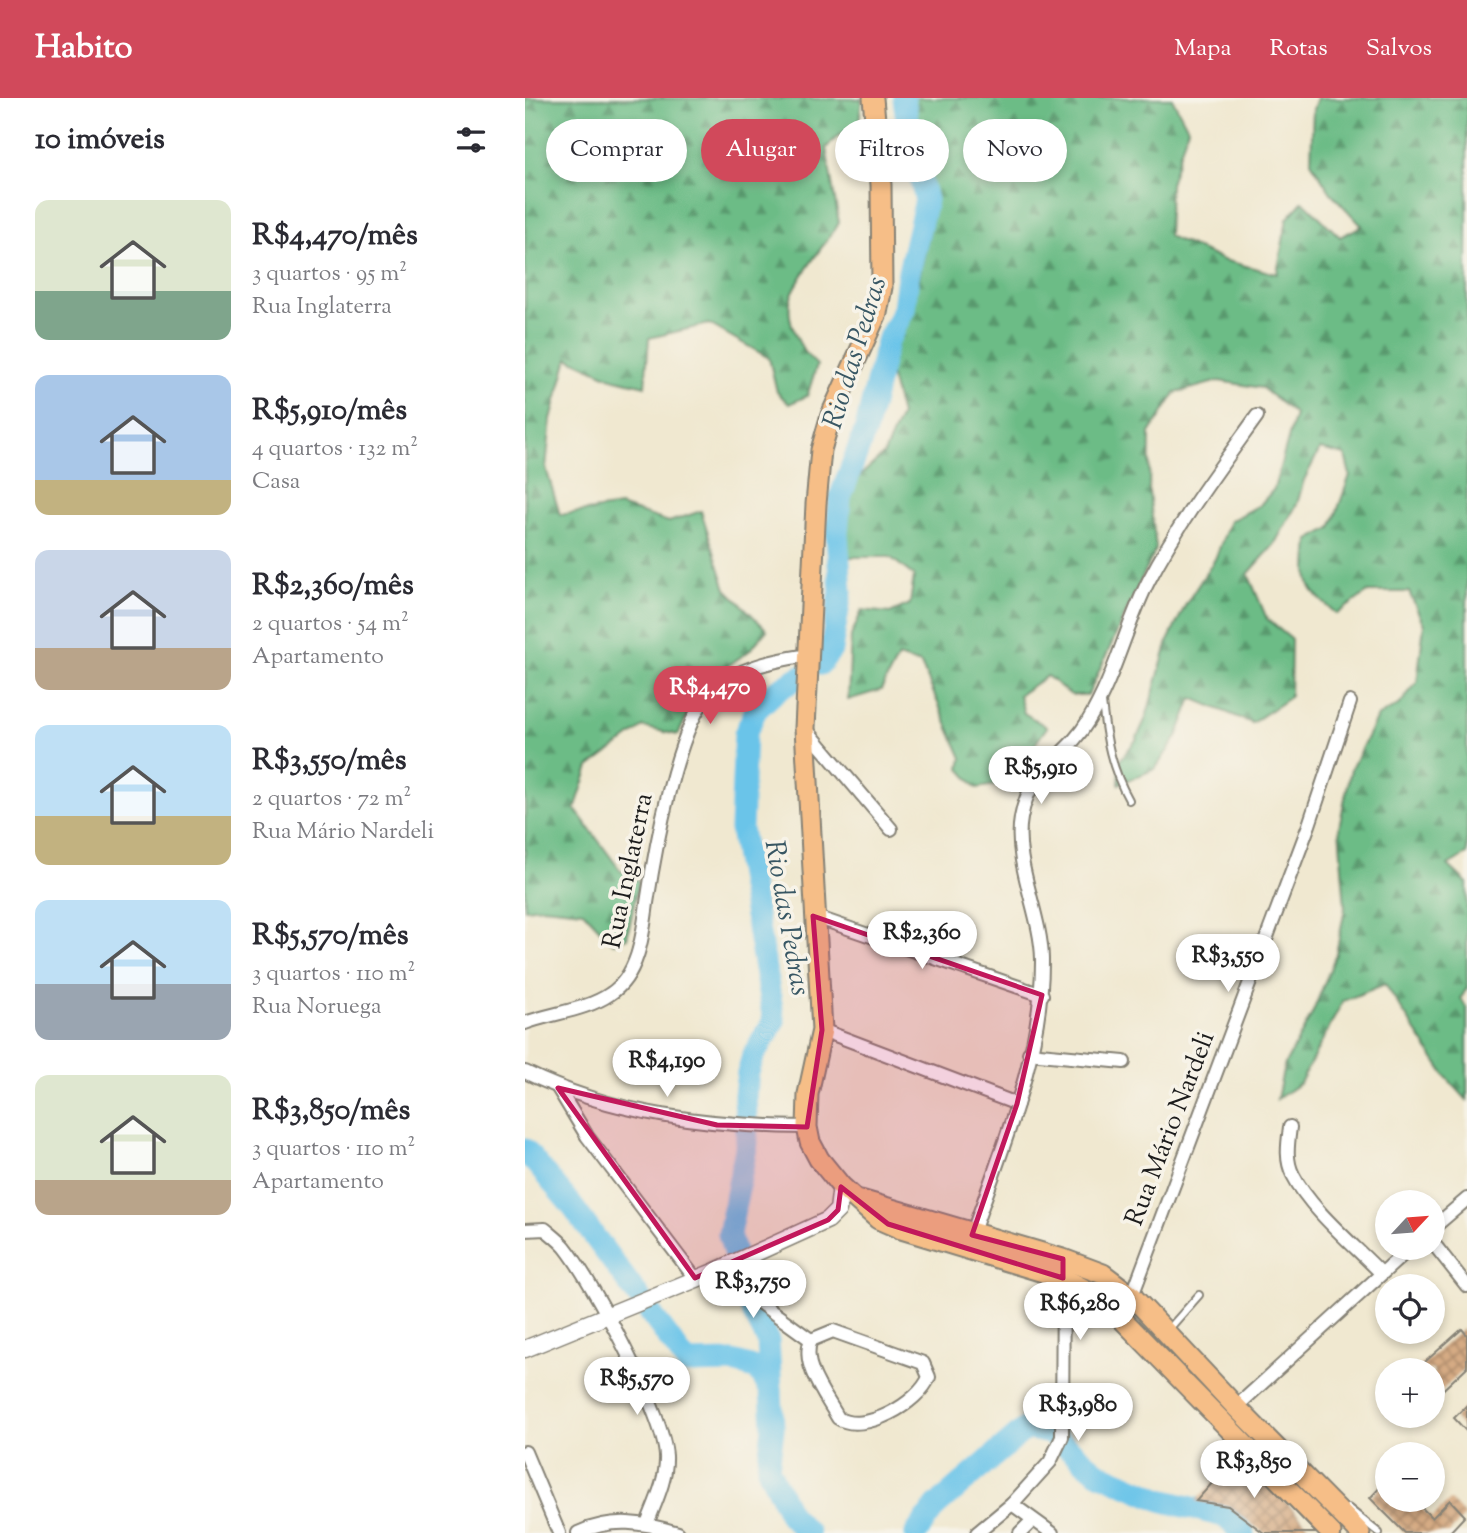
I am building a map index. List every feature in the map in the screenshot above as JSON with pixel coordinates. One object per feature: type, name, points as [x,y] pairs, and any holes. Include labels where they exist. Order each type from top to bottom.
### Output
[{"type":"main road","points":[[873,98],[881,185],[882,287],[877,313],[831,415],[821,450],[811,576],[805,728],[813,916],[822,1030],[808,1094],[807,1127],[810,1142],[819,1159],[847,1192],[878,1219],[894,1227],[1063,1269],[1103,1274],[1132,1296],[1360,1533]]},
{"type":"main road","points":[[847,1192],[972,1234],[1063,1269],[1120,1317],[1331,1533]]},
{"type":"street","points":[[972,1234],[1017,1104],[1042,995],[1039,919],[1020,845],[1020,820],[1027,792],[1042,769],[1088,721],[1149,580],[1199,498],[1257,416]]},
{"type":"street","name":"Rua Inglaterra","points":[[525,1023],[611,993],[626,977],[640,949],[656,837],[681,753],[693,722],[710,692],[737,675],[769,661],[809,655]]},
{"type":"street","name":"Rua Mário Nardeli","points":[[1132,1296],[1309,825],[1350,702]]},
{"type":"street","points":[[805,728],[891,830]]},
{"type":"street","points":[[813,916],[1042,995]]},
{"type":"street","points":[[822,1030],[1017,1104]]},
{"type":"street","points":[[1029,1053],[1124,1062]]},
{"type":"street","points":[[525,1072],[558,1088],[637,1110],[717,1125],[807,1127]]},
{"type":"street","points":[[558,1088],[587,1136],[695,1278]]},
{"type":"street","points":[[1290,1127],[1287,1153],[1292,1174],[1307,1196],[1381,1273]]},
{"type":"street","points":[[525,1349],[659,1292],[716,1271],[828,1220],[838,1210],[847,1192]]},
{"type":"street","points":[[1445,1218],[1467,1199]]},
{"type":"street","points":[[525,1230],[545,1229],[565,1248],[607,1315],[660,1428],[666,1457],[663,1482],[647,1524]]},
{"type":"street","points":[[1445,1258],[1467,1286]]},
{"type":"street","points":[[1236,1407],[1396,1260]]},
{"type":"street","points":[[977,1533],[1012,1504],[1050,1462],[1062,1437],[1065,1413],[1063,1269]]},
{"type":"street","points":[[716,1271],[811,1340]]},
{"type":"street","points":[[833,1331],[923,1363],[929,1377],[924,1388],[908,1403],[886,1414],[854,1424],[846,1423],[838,1418],[810,1364],[806,1350],[811,1340],[833,1331]]},
{"type":"street","points":[[525,1452],[559,1533]]},
{"type":"street","points":[[1012,1504],[1052,1533]]},
{"type":"street","points":[[578,1533],[589,1528],[625,1521],[678,1533]]},
{"type":"street","points":[[1020,1533],[1032,1521]]},
{"type":"lane","points":[[1101,693],[1107,748],[1114,774],[1129,800]]},
{"type":"lane","points":[[1167,1332],[1199,1295]]},
{"type":"lane","points":[[1315,1485],[1379,1533]]},
{"type":"highlighted area","points":[[813,916],[1042,995],[1017,1104],[972,1235],[1063,1259],[1063,1278],[888,1224],[841,1187],[838,1210],[828,1220],[695,1278],[558,1088],[717,1125],[807,1127],[822,1030]]},
{"type":"green space","points":[[525,98],[862,99],[860,119],[835,119],[835,139],[826,148],[839,223],[803,274],[790,301],[794,332],[817,365],[807,396],[789,404],[777,392],[769,358],[709,324],[649,338],[645,386],[612,378],[568,358],[551,419],[546,468],[560,515],[620,506],[669,522],[701,511],[726,589],[767,630],[749,651],[703,683],[678,735],[643,727],[589,767],[575,809],[621,871],[639,881],[627,938],[613,943],[583,911],[543,907],[525,909]]},
{"type":"green space","points":[[904,98],[1172,98],[1188,128],[1170,184],[1168,236],[1223,260],[1277,274],[1287,219],[1303,201],[1340,237],[1362,226],[1331,193],[1311,162],[1313,109],[1317,98],[1467,98],[1467,854],[1448,865],[1467,883],[1467,988],[1461,998],[1467,1009],[1467,1100],[1446,1077],[1385,984],[1343,1001],[1300,1083],[1277,1099],[1284,1066],[1312,1014],[1336,954],[1345,908],[1339,827],[1351,769],[1377,717],[1400,704],[1417,682],[1424,625],[1409,592],[1368,592],[1337,614],[1317,597],[1312,589],[1307,574],[1309,540],[1331,528],[1350,475],[1345,455],[1320,449],[1304,480],[1297,504],[1274,545],[1248,574],[1267,619],[1291,639],[1290,697],[1252,723],[1192,698],[1177,737],[1155,769],[1119,784],[1120,760],[1136,740],[1146,718],[1168,641],[1186,604],[1215,559],[1230,521],[1260,505],[1274,489],[1295,414],[1262,388],[1219,381],[1175,393],[1150,433],[1149,492],[1156,548],[1088,695],[1071,695],[1047,676],[1019,695],[1024,713],[1047,727],[1008,783],[977,788],[960,769],[962,758],[921,664],[898,657],[881,690],[848,700],[851,636],[862,610],[890,613],[910,604],[914,576],[890,557],[847,557],[845,519],[855,480],[884,454],[901,415],[889,370],[918,282],[932,220],[922,182],[949,182],[949,119],[907,119]]},
{"type":"building","points":[[1462,1329],[1467,1335],[1467,1367],[1445,1388],[1445,1358],[1429,1358]]},
{"type":"building","points":[[1467,1405],[1467,1432],[1454,1418]]},
{"type":"building","points":[[1239,1453],[1316,1533],[1264,1533],[1228,1506],[1196,1501]]},
{"type":"building","points":[[1450,1500],[1465,1516],[1449,1533],[1405,1533],[1384,1512],[1426,1512],[1432,1518],[1438,1512],[1445,1512],[1445,1505]]},
{"type":"waterway","name":"Rio das Pedras","points":[[820,664],[831,650],[841,592],[837,533],[840,498],[866,428],[887,342],[904,309],[908,276],[926,200],[910,140],[904,98]]},
{"type":"waterway","name":"Rio das Pedras","points":[[771,1391],[768,1341],[747,1299],[729,1234],[747,1143],[745,1095],[748,1073],[753,1056],[774,1021],[741,829],[745,734],[756,710],[776,691],[801,676]]},
{"type":"waterway","points":[[525,1150],[572,1206],[687,1363],[733,1362],[758,1369],[771,1391],[773,1428],[768,1468],[790,1515],[808,1533]]},
{"type":"waterway","points":[[916,1533],[936,1506],[1026,1428],[1050,1433],[1097,1472],[1161,1500],[1224,1516],[1243,1533]]}]
